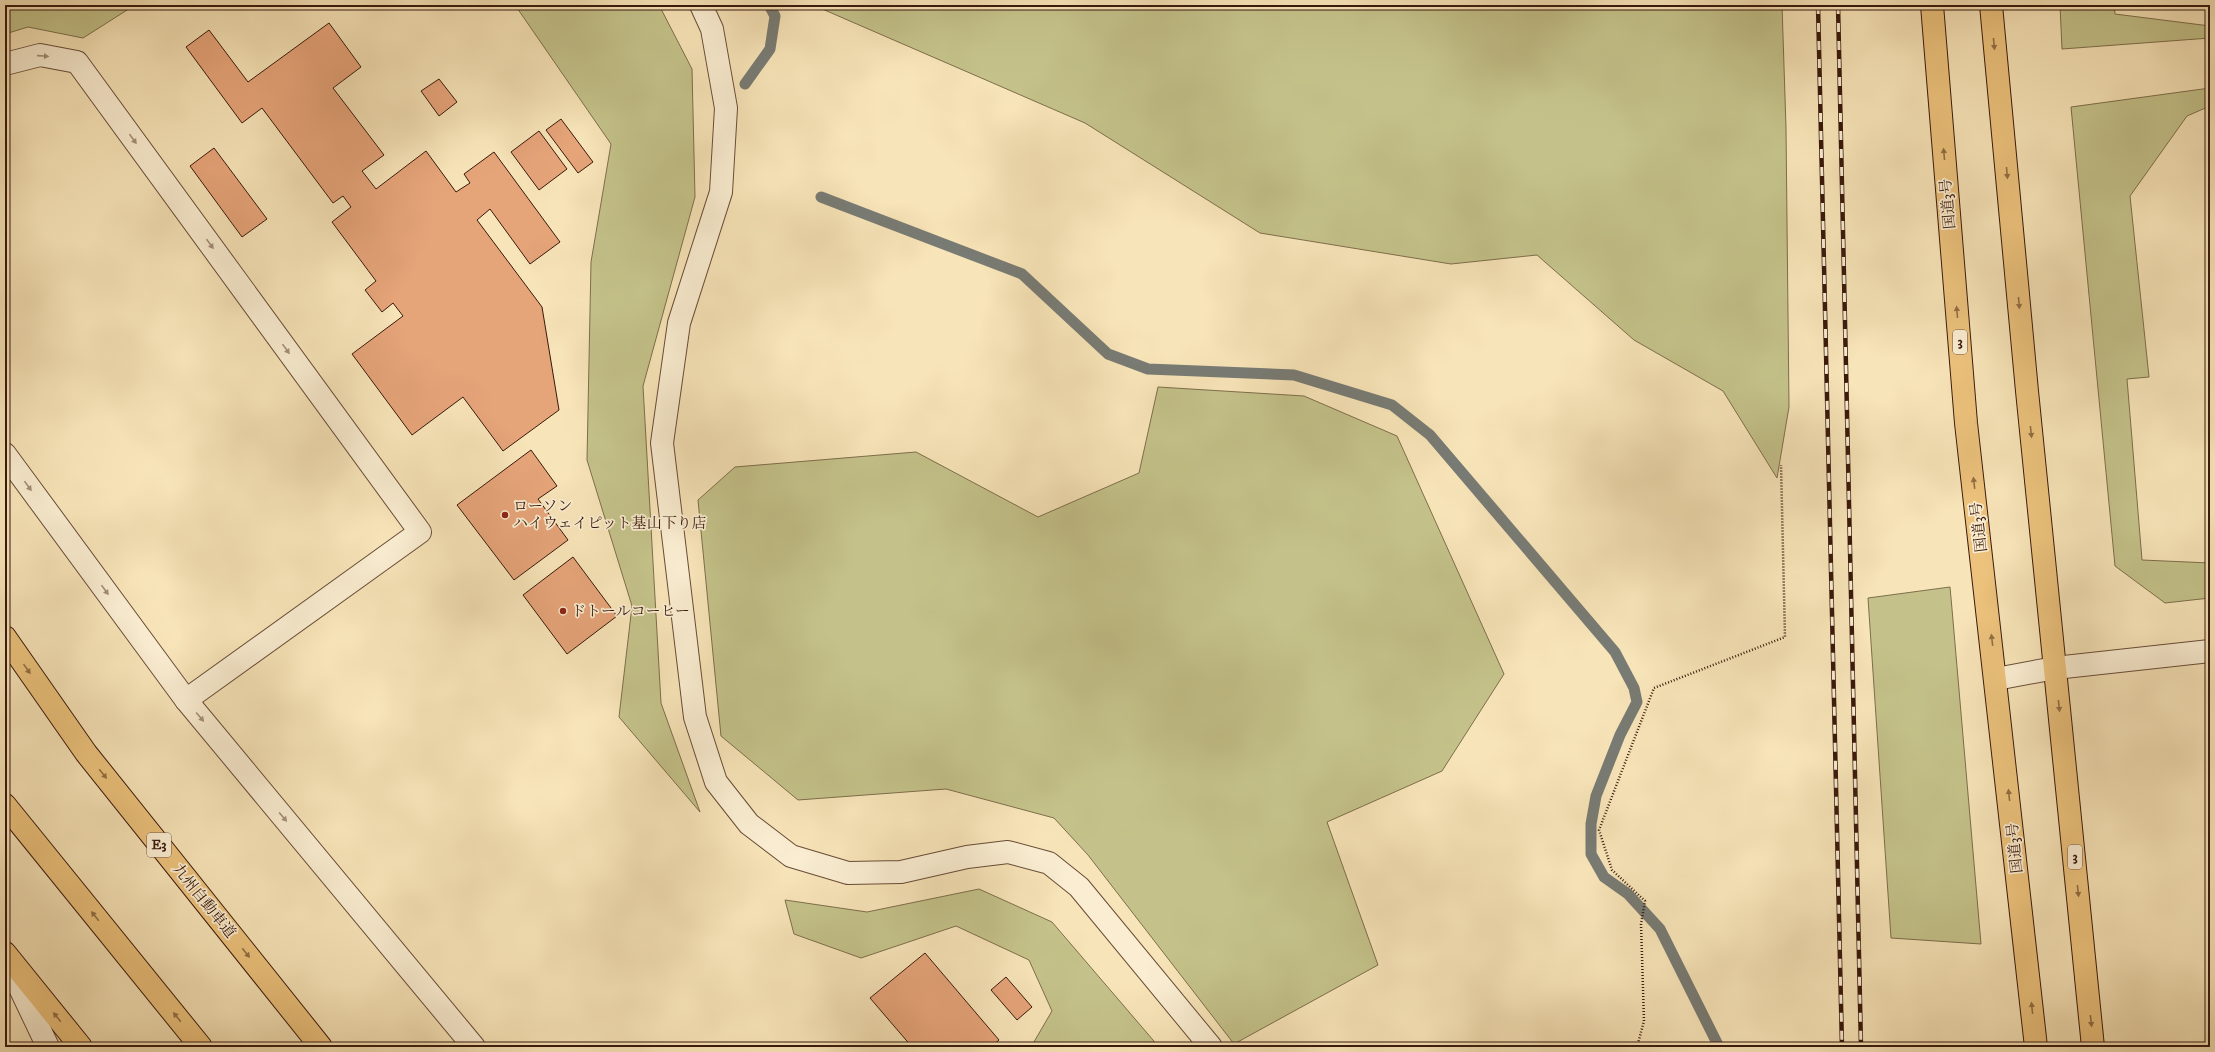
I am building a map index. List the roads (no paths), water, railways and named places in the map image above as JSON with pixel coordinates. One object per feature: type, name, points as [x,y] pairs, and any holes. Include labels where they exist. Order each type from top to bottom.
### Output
[{"type":"highway","name":"国道3号","points":[[1932,5],[1966,423],[1996,679],[2036,1047]]},
{"type":"highway","name":"3","points":[[1991,5],[2055,668],[2094,1047]]},
{"type":"highway","name":"九州自動車道","points":[[5,637],[86,753],[321,1047]]},
{"type":"highway","points":[[5,805],[201,1047]]},
{"type":"highway","points":[[5,953],[81,1047]]},
{"type":"street","points":[[701,5],[712,29],[726,108],[721,192],[679,323],[662,443],[695,717],[716,782],[749,824],[791,856],[848,873],[901,872],[967,857],[1008,852],[1049,863],[1079,888],[1211,1047]]},
{"type":"street","points":[[5,64],[40,55],[77,62],[420,532],[186,700]]},
{"type":"street","points":[[5,454],[186,700],[474,1047]]},
{"type":"street","points":[[1996,679],[2055,668],[2210,651]]},
{"type":"street","points":[[5,958],[48,1047]]},
{"type":"waterway","points":[[745,84],[770,49],[775,16],[769,5]]},
{"type":"waterway","points":[[821,197],[1022,274],[1108,354],[1148,369],[1294,375],[1392,405],[1430,435],[1615,652],[1634,688],[1637,702],[1620,735],[1596,796],[1591,824],[1591,854],[1604,877],[1628,894],[1660,929],[1719,1047]]},
{"type":"railway","points":[[1818,5],[1842,1047]]},
{"type":"railway","points":[[1838,5],[1861,1047]]},
{"type":"place","name":"ローソン ハイウェイピット基山下り店","points":[[505,515]]},
{"type":"place","name":"ドトールコーヒー","points":[[563,611]]}]
